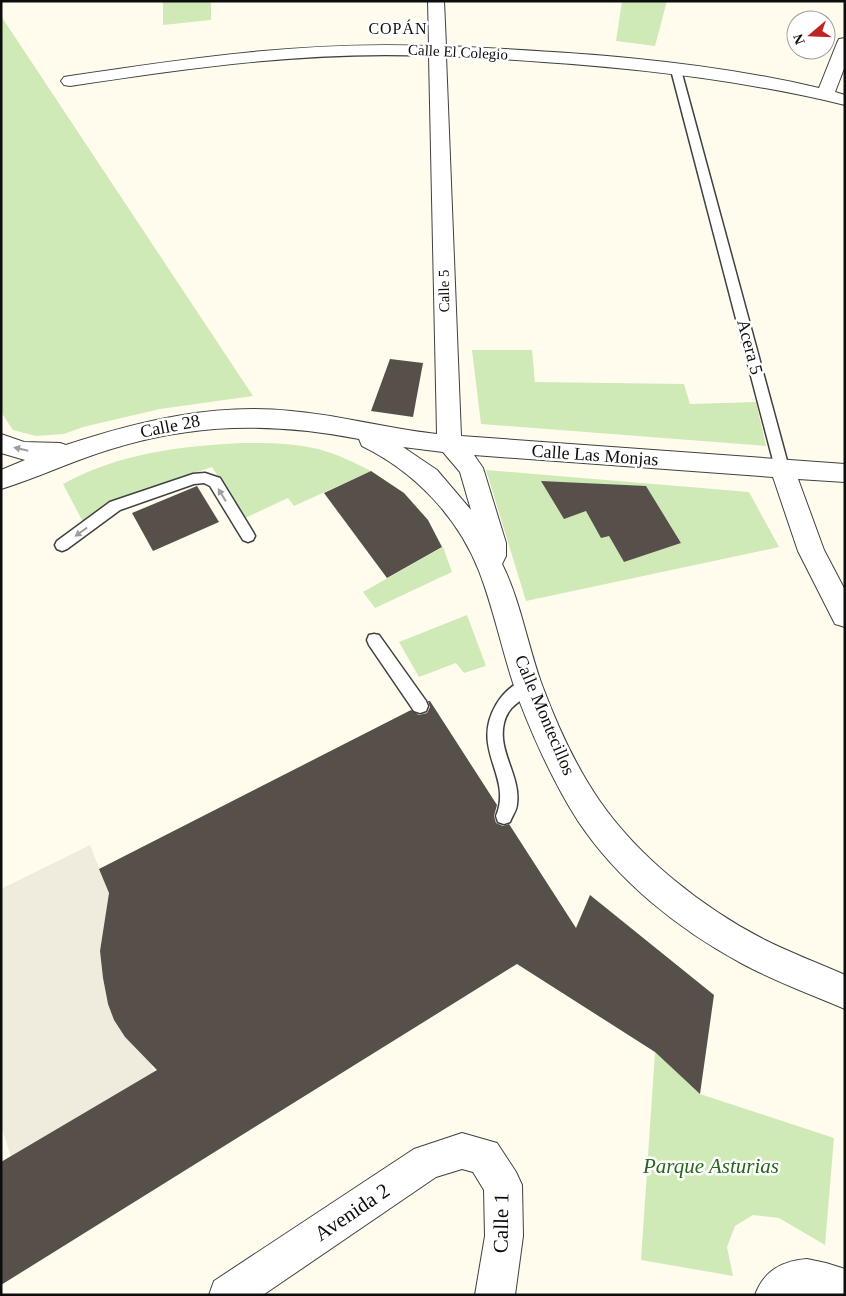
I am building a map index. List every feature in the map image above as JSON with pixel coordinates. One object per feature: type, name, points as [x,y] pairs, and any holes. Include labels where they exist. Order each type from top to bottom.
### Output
[{"type":"street","name":"Calle 5","points":[[436,1],[447,407],[450,444]]},
{"type":"street","points":[[825,94],[845,43]]},
{"type":"street","name":"Calle El Colegio","points":[[70,82],[235,59],[330,50],[438,51],[560,58],[676,70],[732,77],[825,94],[845,100]]},
{"type":"street","name":"Calle 28","points":[[3,475],[122,436],[163,426],[213,419],[245,417],[290,419],[346,429]]},
{"type":"street","name":"Calle Las Monjas","points":[[346,429],[427,442],[845,473]]},
{"type":"street","name":"Calle Montecillos","points":[[346,429],[387,448],[428,477],[455,507],[492,570],[528,685],[561,763],[589,811],[622,851],[660,889],[709,926],[754,952],[845,992]]},
{"type":"street","points":[[1,443],[32,452],[76,451]]},
{"type":"street","points":[[450,444],[471,468],[493,543],[492,570]]},
{"type":"street","points":[[471,468],[475,456],[484,446]]},
{"type":"street","name":"Acera 5","points":[[782,468],[811,551],[845,616]]},
{"type":"street","name":"Avenida 2","points":[[228,1295],[427,1162],[462,1151],[484,1156]]},
{"type":"street","name":"Calle 1","points":[[484,1156],[503,1185],[504,1236],[496,1295]]},
{"type":"street","points":[[777,1291],[799,1278],[822,1279],[845,1288]]},
{"type":"lane","name":"Acera 5","points":[[676,70],[782,468]]},
{"type":"lane","points":[[62,545],[115,506],[193,479],[205,478],[215,482],[248,536]]},
{"type":"lane","points":[[374,640],[420,706]]},
{"type":"lane","points":[[504,816],[509,805],[509,793],[496,747],[494,731],[497,718],[508,699],[528,685]]},
{"type":"green space","points":[[163,1],[211,1],[211,20],[163,25]]},
{"type":"green space","points":[[622,1],[667,1],[655,46],[616,41]]},
{"type":"green space","points":[[1,16],[253,396],[160,409],[83,427],[64,434],[36,436],[13,430],[1,412]]},
{"type":"green space","points":[[472,350],[532,350],[535,382],[684,384],[690,404],[756,402],[766,446],[481,424]]},
{"type":"green space","points":[[244,443],[286,444],[318,449],[339,456],[371,471],[294,506],[288,498],[245,518],[212,467],[110,502],[83,522],[63,484],[84,473],[128,458],[197,446]]},
{"type":"green space","points":[[486,470],[749,492],[779,547],[526,601]],"holes":[[[560,482],[646,487],[681,543],[624,562],[609,536],[586,511],[564,518]]]},
{"type":"green space","points":[[443,547],[452,572],[375,608],[363,592]]},
{"type":"green space","points":[[467,615],[486,666],[464,673],[456,663],[419,677],[399,642]]},
{"type":"green space","name":"Parque Asturias","points":[[655,1052],[700,1094],[834,1138],[825,1245],[779,1218],[753,1215],[735,1226],[727,1247],[733,1276],[641,1260]]},
{"type":"shaded area","points":[[90,845],[109,893],[100,951],[108,1004],[114,1020],[125,1037],[151,1064],[154,1072],[11,1157],[1,1125],[1,889]]},
{"type":"building","points":[[390,359],[423,363],[413,417],[371,411]]},
{"type":"building","points":[[371,471],[404,493],[428,520],[442,547],[387,578],[324,493]]},
{"type":"building","points":[[541,481],[646,486],[681,543],[624,562],[609,536],[601,538],[586,511],[564,519]]},
{"type":"building","points":[[197,486],[219,522],[153,551],[132,513]]},
{"type":"building","points":[[428,701],[430,701],[497,805],[494,816],[496,823],[503,826],[509,824],[576,928],[590,895],[714,995],[700,1094],[655,1052],[517,964],[1,1285],[1,1162],[157,1070],[125,1037],[114,1020],[108,1004],[100,951],[109,893],[99,869],[411,710],[419,715],[427,713],[430,707]]},
{"type":"district","name":"COPÁN","points":[[398,28]]}]
